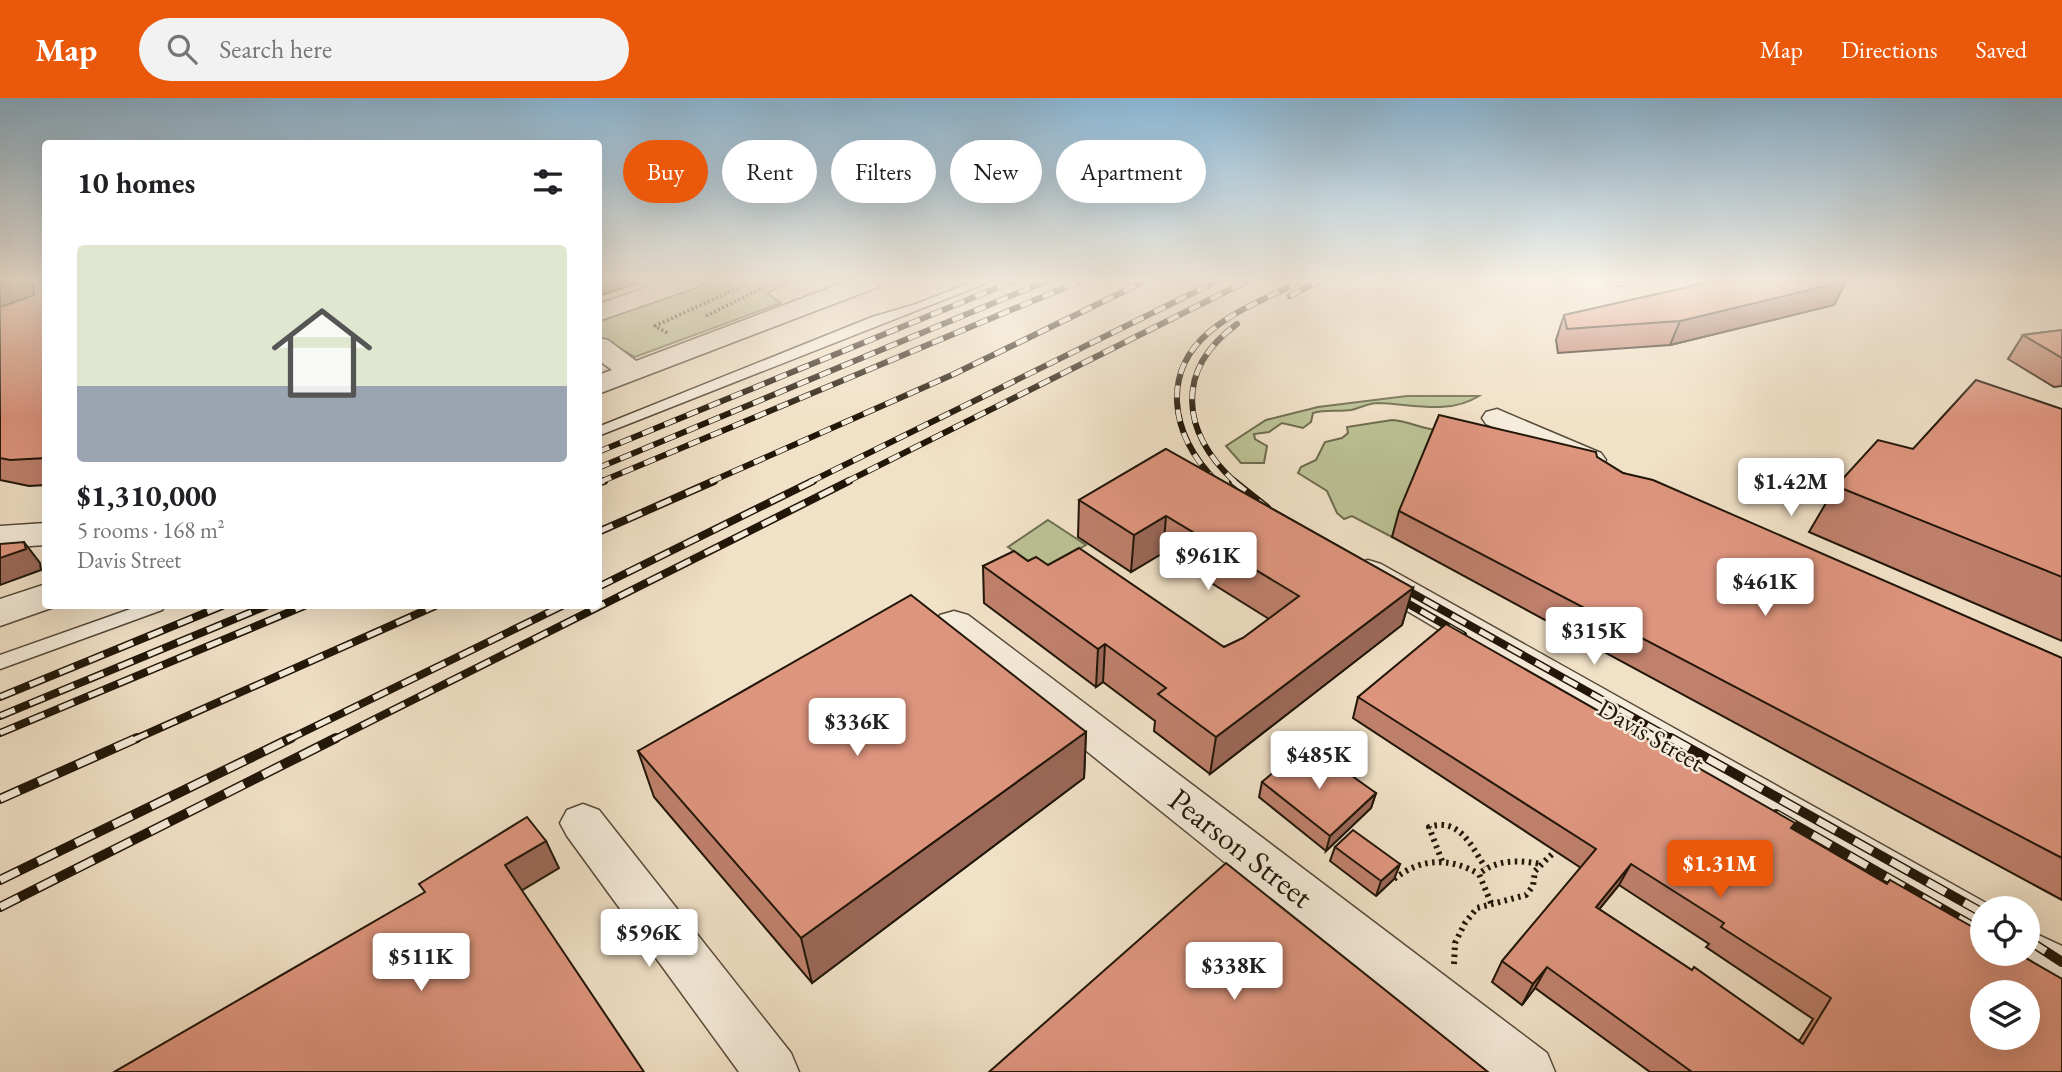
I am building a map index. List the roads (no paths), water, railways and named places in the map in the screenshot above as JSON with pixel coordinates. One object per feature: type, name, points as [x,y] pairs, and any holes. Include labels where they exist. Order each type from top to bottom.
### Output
[{"type":"street","points":[[602,384],[750,327]]},
{"type":"street","points":[[602,352],[633,372]]},
{"type":"street","points":[[1497,418],[1620,473]]},
{"type":"street","points":[[0,537],[42,534]]},
{"type":"street","name":"Davis Street","points":[[1342,557],[1970,919]]},
{"type":"street","points":[[0,613],[42,597]]},
{"type":"street","name":"Pearson Street","points":[[954,624],[1528,1072]]},
{"type":"street","points":[[583,823],[772,1072]]},
{"type":"street","points":[[2040,960],[2062,972]]},
{"type":"lane","points":[[602,430],[856,327]]},
{"type":"lane","points":[[0,662],[148,609]]},
{"type":"railway","points":[[602,450],[901,327]]},
{"type":"railway","points":[[602,466],[935,327]]},
{"type":"railway","points":[[602,481],[969,327]]},
{"type":"railway","points":[[710,482],[954,374],[1050,327]]},
{"type":"railway","points":[[810,482],[1123,327]]},
{"type":"railway","points":[[846,482],[1154,327]]},
{"type":"railway","points":[[1215,327],[1187,357],[1179,378],[1177,402],[1181,425],[1195,456],[1217,482]]},
{"type":"railway","points":[[1233,327],[1217,342],[1203,361],[1194,381],[1192,402],[1195,422],[1204,443],[1217,463],[1235,482]]},
{"type":"railway","points":[[602,530],[714,481]]},
{"type":"railway","points":[[602,585],[813,481]]},
{"type":"railway","points":[[602,605],[849,481]]},
{"type":"railway","points":[[1233,481],[1267,508]]},
{"type":"railway","points":[[1217,482],[1222,487]]},
{"type":"railway","points":[[1396,584],[1674,740]]},
{"type":"railway","points":[[1393,595],[1463,635]]},
{"type":"railway","points":[[0,697],[215,609]]},
{"type":"railway","points":[[0,716],[259,609]]},
{"type":"railway","points":[[0,733],[297,609]]},
{"type":"railway","points":[[133,740],[428,609]]},
{"type":"railway","points":[[287,740],[556,609]]},
{"type":"railway","points":[[333,740],[594,609]]},
{"type":"railway","points":[[0,799],[137,738]]},
{"type":"railway","points":[[0,880],[291,738]]},
{"type":"railway","points":[[0,907],[336,738]]},
{"type":"railway","points":[[1671,738],[1970,906]]},
{"type":"railway","points":[[1776,814],[1970,925]]},
{"type":"railway","points":[[2040,948],[2062,962]]}]
